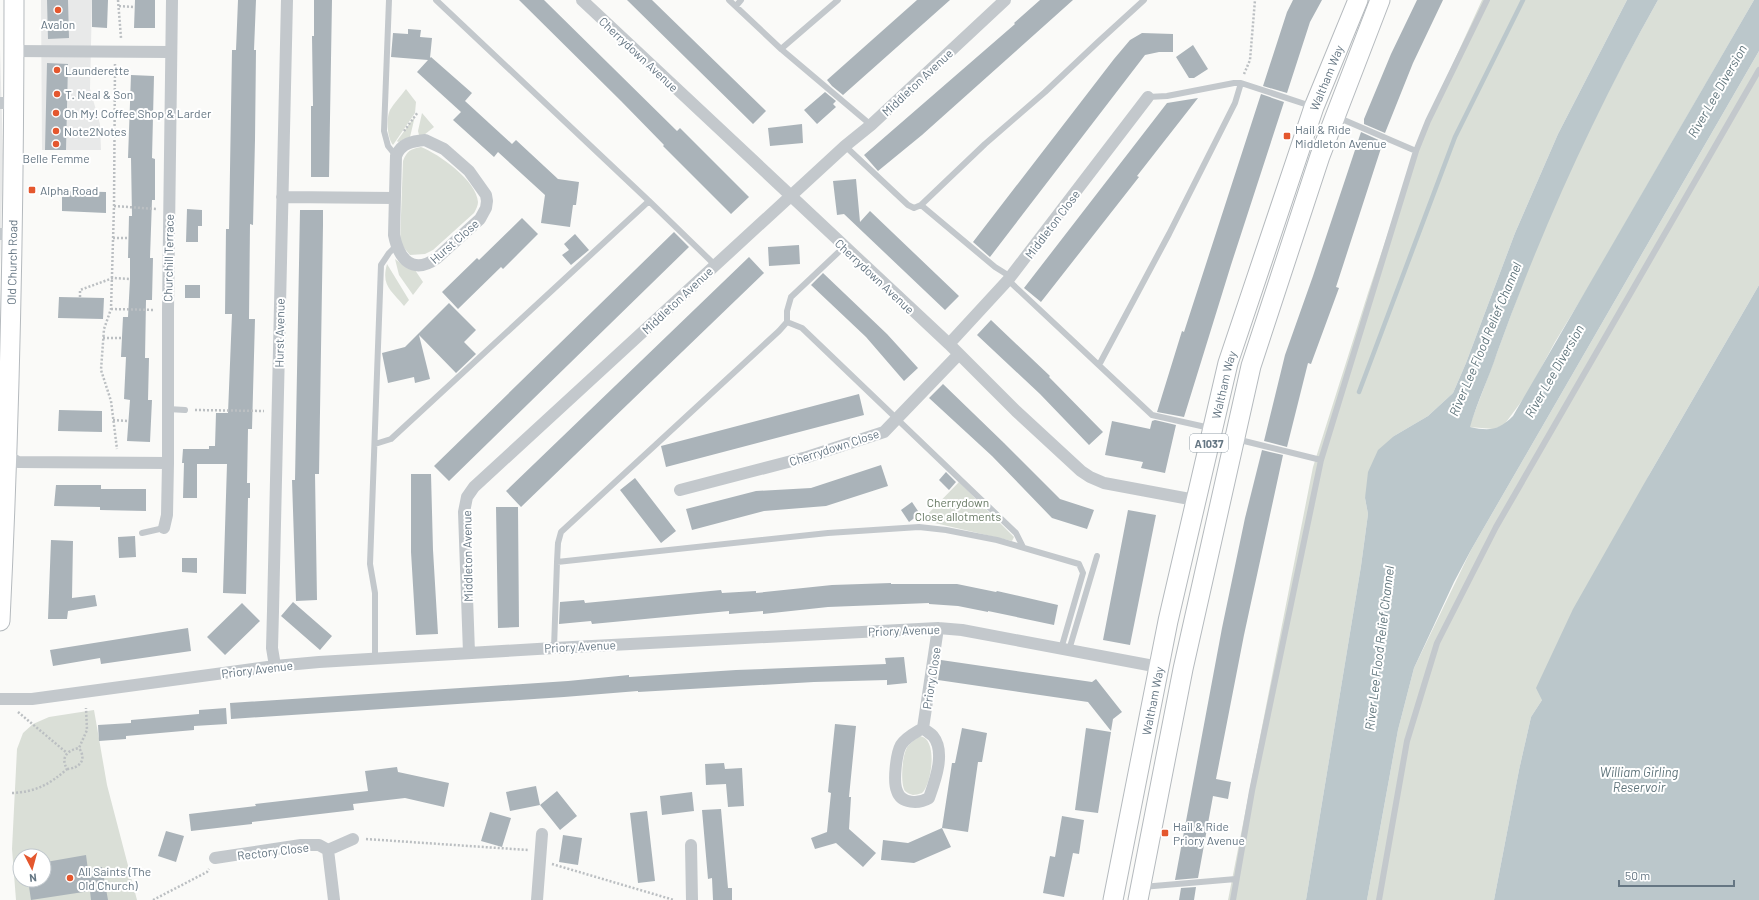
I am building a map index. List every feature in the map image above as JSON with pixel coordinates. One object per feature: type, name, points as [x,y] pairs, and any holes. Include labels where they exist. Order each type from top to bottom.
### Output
[{"type":"main road","name":"Old Church Road","points":[[0,621],[5,446],[7,103],[14,51],[14,0]]},
{"type":"main road","name":"Waltham Way","points":[[1113,900],[1168,621],[1228,363],[1314,107],[1358,0]]},
{"type":"main road","name":"Waltham Way","points":[[1140,889],[1172,721],[1251,366],[1303,207],[1335,116],[1380,0]]},
{"type":"main road","points":[[1282,200],[1303,207]]},
{"type":"main road","name":"A1037","points":[[1204,461],[1228,465]]},
{"type":"main road","points":[[1184,551],[1208,556]]},
{"type":"main road","points":[[1168,621],[1193,625]]},
{"type":"main road","points":[[1150,716],[1172,721]]},
{"type":"main road","points":[[1118,877],[1140,889]]},
{"type":"street","name":"Churchill Terrace","points":[[164,528],[167,515],[168,463],[170,52],[172,0]]},
{"type":"street","name":"Hurst Avenue","points":[[275,666],[272,648],[287,0]]},
{"type":"street","name":"Cherrydown Avenue","points":[[582,0],[949,344],[1016,411],[1080,470],[1090,478],[1104,483],[1195,500]]},
{"type":"street","name":"Middleton Avenue","points":[[469,653],[464,512],[467,497],[474,487],[790,196],[845,146],[871,125],[1006,0]]},
{"type":"street","points":[[14,51],[170,52]]},
{"type":"street","name":"Middleton Close","points":[[949,344],[1010,278],[1148,97]]},
{"type":"street","name":"Hurst Close","points":[[425,140],[436,144],[452,155],[469,171],[486,195],[486,208],[480,219],[430,263],[415,266],[406,262],[396,246],[394,235],[394,198],[396,156],[398,149],[406,144],[425,140]]},
{"type":"street","points":[[282,197],[394,198]]},
{"type":"street","name":"Cherrydown Close","points":[[680,490],[807,457],[884,432],[958,354]]},
{"type":"street","points":[[5,446],[18,462],[119,464],[168,463]]},
{"type":"street","name":"Priory Avenue","points":[[0,699],[32,699],[275,666],[376,658],[938,628],[962,630],[1159,667]]},
{"type":"street","name":"Priory Close","points":[[923,728],[938,628]]},
{"type":"street","points":[[923,728],[933,737],[937,744],[938,761],[929,798],[923,801],[910,802],[903,800],[896,788],[898,751],[906,738],[923,728]]},
{"type":"street","points":[[537,900],[542,834]]},
{"type":"street","points":[[334,900],[328,850],[353,839]]},
{"type":"street","name":"Rectory Close","points":[[215,858],[301,845],[319,845],[328,850]]},
{"type":"street","points":[[691,845],[692,900]]},
{"type":"lane","points":[[389,0],[384,131],[388,146],[396,156]]},
{"type":"lane","points":[[436,0],[715,265]]},
{"type":"lane","points":[[729,0],[781,49],[871,125]]},
{"type":"lane","points":[[736,6],[741,0]]},
{"type":"lane","points":[[781,49],[838,0]]},
{"type":"lane","points":[[845,146],[908,205],[914,208],[920,205],[985,144],[1045,92],[1144,0]]},
{"type":"lane","points":[[1233,900],[1254,783],[1321,460],[1416,151],[1428,121],[1487,0]]},
{"type":"lane","points":[[1379,900],[1407,741],[1437,643],[1496,527],[1759,70]]},
{"type":"lane","points":[[1148,97],[1167,96],[1234,83],[1241,83],[1314,107]]},
{"type":"lane","points":[[1099,364],[1173,227],[1235,103],[1241,83]]},
{"type":"lane","points":[[1335,116],[1416,151]]},
{"type":"lane","points":[[375,444],[391,439],[649,201]]},
{"type":"lane","points":[[920,205],[1010,278],[1152,415],[1212,428]]},
{"type":"lane","points":[[376,658],[375,593],[370,564],[381,265],[396,246]]},
{"type":"lane","points":[[554,648],[558,543],[561,532],[779,331],[787,322],[787,311],[791,297],[845,246]]},
{"type":"lane","points":[[787,322],[802,328],[898,418],[1016,532],[1023,547]]},
{"type":"lane","points":[[168,409],[185,410]]},
{"type":"lane","points":[[1235,438],[1321,460]]},
{"type":"lane","points":[[557,562],[828,533],[919,527],[946,530],[1023,547],[1079,564],[1083,573],[1066,649]]},
{"type":"lane","name":"Churchill Terrace","points":[[142,533],[164,528]]},
{"type":"lane","points":[[1066,649],[1097,556]]},
{"type":"lane","points":[[1140,889],[1236,879]]},
{"type":"path","points":[[118,0],[121,41],[115,51],[112,309],[104,329],[101,370],[111,401],[119,464]]},
{"type":"path","points":[[1241,83],[1250,60],[1255,0]]},
{"type":"path","points":[[119,6],[134,6]]},
{"type":"path","points":[[114,206],[169,210]]},
{"type":"path","points":[[113,238],[128,238]]},
{"type":"path","points":[[80,298],[80,290],[113,278],[130,279]]},
{"type":"path","points":[[112,309],[168,310]]},
{"type":"path","points":[[103,338],[122,338]]},
{"type":"path","points":[[185,410],[264,411]]},
{"type":"path","points":[[113,420],[128,421]]},
{"type":"path","points":[[79,748],[87,730],[86,708]]},
{"type":"path","points":[[32,724],[66,753]]},
{"type":"path","points":[[67,769],[64,758],[66,753],[72,749],[79,748]]},
{"type":"path","points":[[12,793],[21,793],[38,789],[54,781],[67,769],[73,769],[80,765],[83,753],[79,748]]},
{"type":"path","points":[[353,839],[540,856],[674,900]]},
{"type":"path","points":[[153,900],[207,872],[215,858]]},
{"type":"shaded area","points":[[41,0],[92,0],[90,89],[100,124],[101,150],[42,150]]},
{"type":"shaded area","points":[[0,48],[3,156],[0,266]]},
{"type":"green space","points":[[1482,0],[1627,0],[1558,134],[1515,233],[1466,363],[1453,393],[1428,416],[1394,436],[1365,498],[1368,514],[1361,566],[1306,900],[1228,900],[1313,467],[1368,293],[1422,131]]},
{"type":"green space","points":[[1658,0],[1754,0],[1589,286],[1555,342],[1527,394],[1504,425],[1494,429],[1469,427],[1530,265],[1564,184],[1602,104]]},
{"type":"green space","points":[[1759,51],[1759,285],[1649,475],[1542,700],[1531,717],[1519,770],[1494,900],[1367,900],[1398,730],[1414,668],[1471,550]]},
{"type":"green space","points":[[406,89],[416,102],[415,113],[393,145],[388,133],[389,114],[392,107]]},
{"type":"green space","points":[[422,113],[434,127],[424,135],[419,135],[418,131]]},
{"type":"green space","points":[[415,116],[410,137],[398,142],[397,141]]},
{"type":"green space","points":[[421,147],[456,169],[471,186],[476,194],[478,203],[474,213],[433,250],[425,254],[410,255],[400,243],[403,161],[409,151]]},
{"type":"green space","points":[[395,259],[407,268],[415,270],[423,282],[413,295],[399,275]]},
{"type":"green space","points":[[387,264],[409,300],[404,306],[386,283],[385,271]]},
{"type":"green space","name":"Cherrydown Close allotments","points":[[959,482],[1014,537],[1012,541],[922,520]]},
{"type":"green space","points":[[94,710],[107,785],[137,900],[16,900],[15,888],[52,888],[52,848],[12,848],[17,749],[23,733],[33,724],[49,717]]},
{"type":"green space","points":[[920,736],[926,739],[930,745],[932,763],[925,789],[922,793],[913,795],[906,792],[903,787],[903,761],[908,746]]},
{"type":"water","points":[[1627,0],[1658,0],[1612,86],[1550,217],[1514,307],[1470,427],[1493,429],[1503,425],[1513,416],[1754,0],[1759,0],[1759,51],[1471,550],[1454,582],[1414,668],[1398,730],[1367,900],[1306,900],[1361,566],[1368,514],[1365,498],[1368,472],[1378,450],[1394,436],[1428,416],[1453,393],[1466,363],[1515,233],[1558,134]]},
{"type":"water","name":"William Girling Reservoir","points":[[1759,285],[1759,900],[1494,900],[1519,770],[1531,717],[1542,700],[1536,688],[1573,609]]},
{"type":"building","points":[[47,0],[68,0],[69,38],[48,39]]},
{"type":"building","points":[[92,0],[108,0],[107,28],[92,27]]},
{"type":"building","points":[[135,0],[155,0],[155,28],[134,28]]},
{"type":"building","points":[[238,0],[256,0],[254,50],[256,50],[255,140],[253,225],[250,224],[249,319],[255,319],[252,429],[248,429],[247,483],[250,483],[250,498],[248,498],[246,594],[223,593],[227,464],[197,464],[197,498],[183,498],[184,463],[182,463],[183,449],[209,449],[209,446],[215,446],[216,413],[228,413],[232,314],[225,314],[226,229],[229,229],[232,50],[236,50]]},
{"type":"building","points":[[314,0],[332,0],[329,177],[311,177],[311,106],[313,106],[312,36],[314,36]]},
{"type":"building","points":[[519,0],[544,0],[677,131],[680,128],[749,197],[731,214],[663,146],[664,145],[621,101]]},
{"type":"building","points":[[627,0],[652,0],[766,111],[753,124]]},
{"type":"building","points":[[917,0],[950,0],[843,95],[832,86],[827,80]]},
{"type":"building","points":[[1040,0],[1073,0],[922,135],[878,171],[864,155],[1015,24],[1014,23]]},
{"type":"building","points":[[1293,0],[1322,0],[1310,22],[1287,93],[1263,86],[1287,12]]},
{"type":"building","points":[[1417,0],[1443,0],[1413,63],[1385,133],[1364,124],[1364,119],[1391,54]]},
{"type":"building","points":[[408,29],[421,30],[420,37],[432,38],[430,58],[431,57],[472,93],[465,101],[512,144],[516,140],[558,179],[579,182],[576,205],[573,205],[570,227],[541,223],[545,195],[498,152],[494,157],[453,120],[461,112],[417,72],[428,60],[391,57],[393,33],[408,34]]},
{"type":"building","points":[[1142,33],[1173,34],[1173,52],[1159,52],[1145,55],[990,257],[973,242],[1114,59],[1130,40]]},
{"type":"building","points":[[1193,45],[1208,69],[1194,78],[1189,78],[1176,57]]},
{"type":"building","points":[[47,63],[68,64],[66,150],[45,150]]},
{"type":"building","points":[[131,75],[154,76],[152,158],[155,159],[155,200],[152,200],[150,258],[153,258],[152,300],[146,300],[145,358],[149,358],[148,400],[152,400],[150,442],[127,441],[130,400],[124,399],[126,357],[121,357],[123,317],[128,317],[130,279],[130,258],[128,258],[129,216],[132,216],[131,158],[128,158]]},
{"type":"building","points":[[825,92],[836,101],[833,104],[836,107],[817,124],[804,110]]},
{"type":"building","points":[[1261,94],[1284,102],[1184,417],[1157,412],[1182,331],[1184,332]]},
{"type":"building","points":[[1198,98],[1137,176],[1139,177],[1041,302],[1024,288],[1167,103]]},
{"type":"building","points":[[802,124],[803,143],[770,146],[768,128]]},
{"type":"building","points":[[1361,132],[1383,142],[1336,287],[1339,288],[1311,364],[1308,363],[1287,447],[1264,441],[1285,355]]},
{"type":"building","points":[[856,179],[860,222],[870,211],[959,296],[945,310],[844,214],[837,215],[833,181]]},
{"type":"building","points":[[62,191],[106,192],[106,213],[62,211]]},
{"type":"building","points":[[187,209],[202,210],[202,226],[198,226],[198,242],[186,242]]},
{"type":"building","points":[[300,210],[323,210],[323,225],[319,474],[315,474],[317,600],[296,601],[292,480],[295,480]]},
{"type":"building","points":[[522,218],[538,234],[503,269],[501,267],[458,309],[442,292],[477,258],[479,260]]},
{"type":"building","points":[[674,232],[689,247],[449,481],[434,466]]},
{"type":"building","points":[[575,234],[589,250],[571,265],[562,255],[569,250],[564,244]]},
{"type":"building","points":[[799,245],[800,264],[769,266],[768,247]]},
{"type":"building","points":[[749,257],[764,273],[521,507],[506,491]]},
{"type":"building","points":[[823,273],[887,334],[918,368],[904,381],[866,337],[811,285]]},
{"type":"building","points":[[185,285],[200,285],[200,298],[185,298]]},
{"type":"building","points":[[59,297],[104,298],[103,319],[58,318]]},
{"type":"building","points":[[449,303],[476,330],[464,342],[476,354],[456,373],[419,335],[430,379],[415,383],[414,377],[388,383],[382,353],[405,347]]},
{"type":"building","points":[[991,320],[1050,376],[1049,377],[1103,432],[1089,445],[1040,394],[977,335]]},
{"type":"building","points":[[943,384],[1060,499],[1094,510],[1087,529],[1052,518],[992,456],[929,398]]},
{"type":"building","points":[[859,394],[864,415],[666,467],[661,446]]},
{"type":"building","points":[[59,410],[102,411],[102,432],[58,431]]},
{"type":"building","points":[[1155,420],[1176,425],[1165,473],[1141,468],[1143,462],[1105,455],[1112,421],[1150,429],[1152,421]]},
{"type":"building","points":[[1262,450],[1283,455],[1244,635],[1216,779],[1231,782],[1228,799],[1213,796],[1198,878],[1175,880],[1222,628],[1245,518]]},
{"type":"building","points":[[881,465],[888,486],[826,506],[764,511],[692,530],[686,509],[756,491],[811,488]]},
{"type":"building","points":[[946,472],[956,482],[949,490],[939,480]]},
{"type":"building","points":[[411,474],[431,474],[433,550],[438,634],[416,635],[411,552]]},
{"type":"building","points":[[635,478],[676,531],[661,543],[620,490]]},
{"type":"building","points":[[56,485],[101,485],[101,489],[146,489],[146,511],[100,510],[100,507],[54,506]]},
{"type":"building","points":[[912,502],[920,514],[909,522],[901,510]]},
{"type":"building","points":[[496,507],[518,507],[519,627],[498,628]]},
{"type":"building","points":[[1128,510],[1156,515],[1130,645],[1103,640]]},
{"type":"building","points":[[135,536],[136,557],[119,558],[118,537]]},
{"type":"building","points":[[51,540],[73,541],[72,598],[95,595],[97,606],[68,611],[67,619],[48,619]]},
{"type":"building","points":[[182,558],[197,558],[197,573],[182,572]]},
{"type":"building","points":[[891,583],[957,584],[997,591],[1058,605],[1054,625],[988,611],[929,603],[828,607],[763,614],[763,611],[729,614],[729,611],[592,624],[591,621],[559,624],[560,602],[584,600],[585,603],[721,590],[722,593],[756,591],[756,593],[832,585]]},
{"type":"building","points":[[293,602],[332,636],[320,650],[281,616]]},
{"type":"building","points":[[242,603],[260,621],[225,655],[207,637]]},
{"type":"building","points":[[188,628],[191,651],[101,664],[100,658],[53,666],[50,650]]},
{"type":"building","points":[[904,657],[907,683],[887,685],[887,680],[814,682],[638,691],[231,719],[230,703],[568,681],[629,675],[629,677],[736,670],[886,664],[885,658]]},
{"type":"building","points":[[941,660],[1092,682],[1096,679],[1122,712],[1113,719],[1111,731],[1088,702],[938,680]]},
{"type":"building","points":[[226,708],[227,724],[194,726],[194,730],[126,736],[126,739],[99,741],[98,725],[131,723],[131,720],[199,714],[199,710]]},
{"type":"building","points":[[835,724],[856,726],[849,797],[851,797],[849,829],[876,853],[863,867],[836,843],[815,849],[811,838],[827,832],[831,793],[828,792]]},
{"type":"building","points":[[962,728],[987,733],[982,762],[978,762],[968,832],[942,828],[952,763],[955,763]]},
{"type":"building","points":[[1086,728],[1111,732],[1098,813],[1075,810]]},
{"type":"building","points":[[724,763],[725,769],[742,768],[744,806],[728,807],[726,784],[706,785],[705,764]]},
{"type":"building","points":[[397,767],[398,772],[449,783],[444,807],[405,798],[353,804],[354,810],[191,831],[189,814],[256,806],[255,804],[368,791],[365,771]]},
{"type":"building","points":[[536,786],[540,805],[510,811],[506,792]]},
{"type":"building","points":[[557,791],[577,816],[560,830],[540,805]]},
{"type":"building","points":[[692,792],[694,811],[662,815],[660,796]]},
{"type":"building","points":[[721,809],[728,888],[732,888],[732,900],[713,900],[712,878],[708,879],[702,810]]},
{"type":"building","points":[[647,811],[655,881],[638,883],[630,813]]},
{"type":"building","points":[[490,812],[511,818],[502,847],[481,841]]},
{"type":"building","points":[[1062,816],[1084,820],[1079,854],[1073,853],[1064,897],[1043,893],[1050,856],[1055,857]]},
{"type":"building","points":[[942,828],[951,847],[914,863],[881,860],[883,840],[908,843]]},
{"type":"building","points":[[166,831],[184,836],[176,862],[158,856]]},
{"type":"building","points":[[563,835],[582,838],[578,865],[559,862]]},
{"type":"building","name":"All Saints (The Old Church)","points":[[86,855],[88,870],[102,867],[108,900],[91,900],[90,891],[31,900],[29,888],[52,888],[52,861]]},
{"type":"building","points":[[1196,887],[1194,900],[1179,900],[1181,888]]},
{"type":"waterway","points":[[1359,392],[1455,137],[1523,0]]},
{"type":"place","name":"Avalon","points":[[58,10]]},
{"type":"place","name":"Launderette","points":[[57,70]]},
{"type":"place","name":"T. Neal & Son","points":[[57,94]]},
{"type":"place","name":"Oh My! Coffee Shop & Larder","points":[[56,113]]},
{"type":"place","name":"Note2Notes","points":[[56,131]]},
{"type":"place","name":"Hail & Ride Middleton Avenue","points":[[1287,136]]},
{"type":"place","name":"Belle Femme","points":[[56,144]]},
{"type":"place","name":"Alpha Road","points":[[32,190]]},
{"type":"place","name":"Hail & Ride Priory Avenue","points":[[1165,833]]},
{"type":"place","name":"All Saints (The Old Church)","points":[[70,878]]},
{"type":"water label","name":"River Lee Diversion","points":[[1717,91]]},
{"type":"water label","name":"River Lee Flood Relief Channel","points":[[1485,339]]},
{"type":"water label","name":"River Lee Diversion","points":[[1554,371]]},
{"type":"water label","name":"River Lee Flood Relief Channel","points":[[1379,648]]}]
